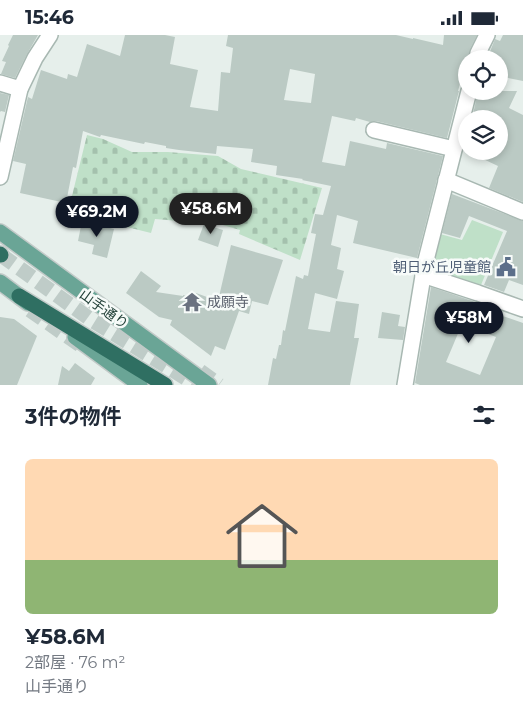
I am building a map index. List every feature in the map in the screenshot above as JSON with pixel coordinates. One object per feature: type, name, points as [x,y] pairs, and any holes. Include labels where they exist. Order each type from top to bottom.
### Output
[{"type":"highway","points":[[19,296],[165,385]]},
{"type":"main road","name":"山手通り","points":[[0,232],[209,385]]},
{"type":"main road","points":[[0,282],[140,385]]},
{"type":"street","points":[[0,177],[20,89],[35,58],[50,35]]},
{"type":"street","points":[[480,50],[487,35]]},
{"type":"street","points":[[0,83],[20,89]]},
{"type":"street","points":[[405,385],[423,275],[467,100]]},
{"type":"street","points":[[374,131],[454,149]]},
{"type":"street","points":[[446,180],[523,212]]},
{"type":"street","points":[[423,275],[523,309]]},
{"type":"green space","points":[[87,135],[103,139],[132,152],[168,152],[218,156],[241,169],[322,188],[300,260],[239,234],[240,230],[202,219],[179,221],[155,219],[151,233],[82,216],[70,204]]},
{"type":"green space","points":[[472,220],[503,232],[481,285],[434,271],[432,267],[440,234],[462,240]]},
{"type":"building","points":[[13,35],[38,35],[15,78],[1,74],[6,62],[2,61]]},
{"type":"building","points":[[125,35],[165,35],[175,37],[170,64],[198,70],[190,107],[218,111],[221,72],[230,73],[233,48],[226,46],[228,35],[396,35],[443,45],[444,35],[477,35],[470,50],[458,50],[458,95],[447,138],[376,121],[370,122],[356,118],[355,121],[332,116],[322,162],[345,166],[350,141],[386,149],[387,143],[443,156],[417,258],[353,243],[358,221],[337,215],[331,245],[341,248],[337,269],[344,271],[337,299],[315,293],[308,329],[330,332],[336,301],[359,304],[354,338],[359,338],[350,385],[268,385],[273,358],[276,359],[279,345],[281,345],[283,330],[285,331],[296,276],[303,279],[304,275],[308,276],[316,234],[311,233],[315,214],[323,215],[331,186],[276,175],[277,166],[251,162],[253,149],[217,146],[216,154],[166,148],[166,146],[145,142],[144,144],[101,135],[100,137],[83,131],[76,168],[73,167],[66,203],[20,193],[26,164],[13,161],[28,97],[32,99],[41,70],[67,79],[68,74],[77,77],[87,44],[120,56]],"holes":[[[290,69],[315,74],[311,103],[284,100]]]},
{"type":"building","points":[[503,35],[523,35],[523,81],[508,78],[508,50],[491,50],[495,39],[500,41]]},
{"type":"building","points":[[508,91],[517,91],[509,108],[523,115],[523,202],[489,188],[498,166],[485,160],[508,160],[508,110],[474,110],[476,100],[508,100]]},
{"type":"building","points":[[0,93],[9,95],[5,112],[0,112]]},
{"type":"building","points":[[452,194],[523,221],[523,285],[509,280],[504,292],[484,285],[507,231],[469,216],[460,238],[442,233]]},
{"type":"building","points":[[82,221],[114,229],[107,258],[92,254],[94,245],[78,241]]},
{"type":"building","points":[[204,224],[223,230],[218,247],[198,240]]},
{"type":"building","name":"成願寺","points":[[231,245],[283,260],[268,305],[252,301],[249,314],[239,311],[225,350],[215,346],[211,356],[170,325],[172,320],[159,317],[126,293],[141,271],[161,286],[156,292],[194,298],[196,293],[218,301]]},
{"type":"building","points":[[431,287],[502,311],[500,315],[523,323],[523,385],[420,385],[415,383]],"holes":[[[462,324],[496,337],[480,375],[446,362]]]},
{"type":"building","points":[[382,312],[400,315],[398,326],[405,327],[403,340],[378,338]]},
{"type":"building","points":[[0,317],[14,319],[37,336],[17,385],[0,385]]},
{"type":"building","points":[[75,363],[95,378],[91,385],[58,385],[62,366],[69,371]]},
{"type":"tunnel","points":[[1,255],[90,319],[197,385]]},
{"type":"tunnel","points":[[30,310],[83,347]]},
{"type":"tunnel","points":[[200,371],[219,385]]},
{"type":"place","name":"朝日が丘児童館","points":[[506,267]]},
{"type":"place","name":"成願寺","points":[[192,302]]}]
